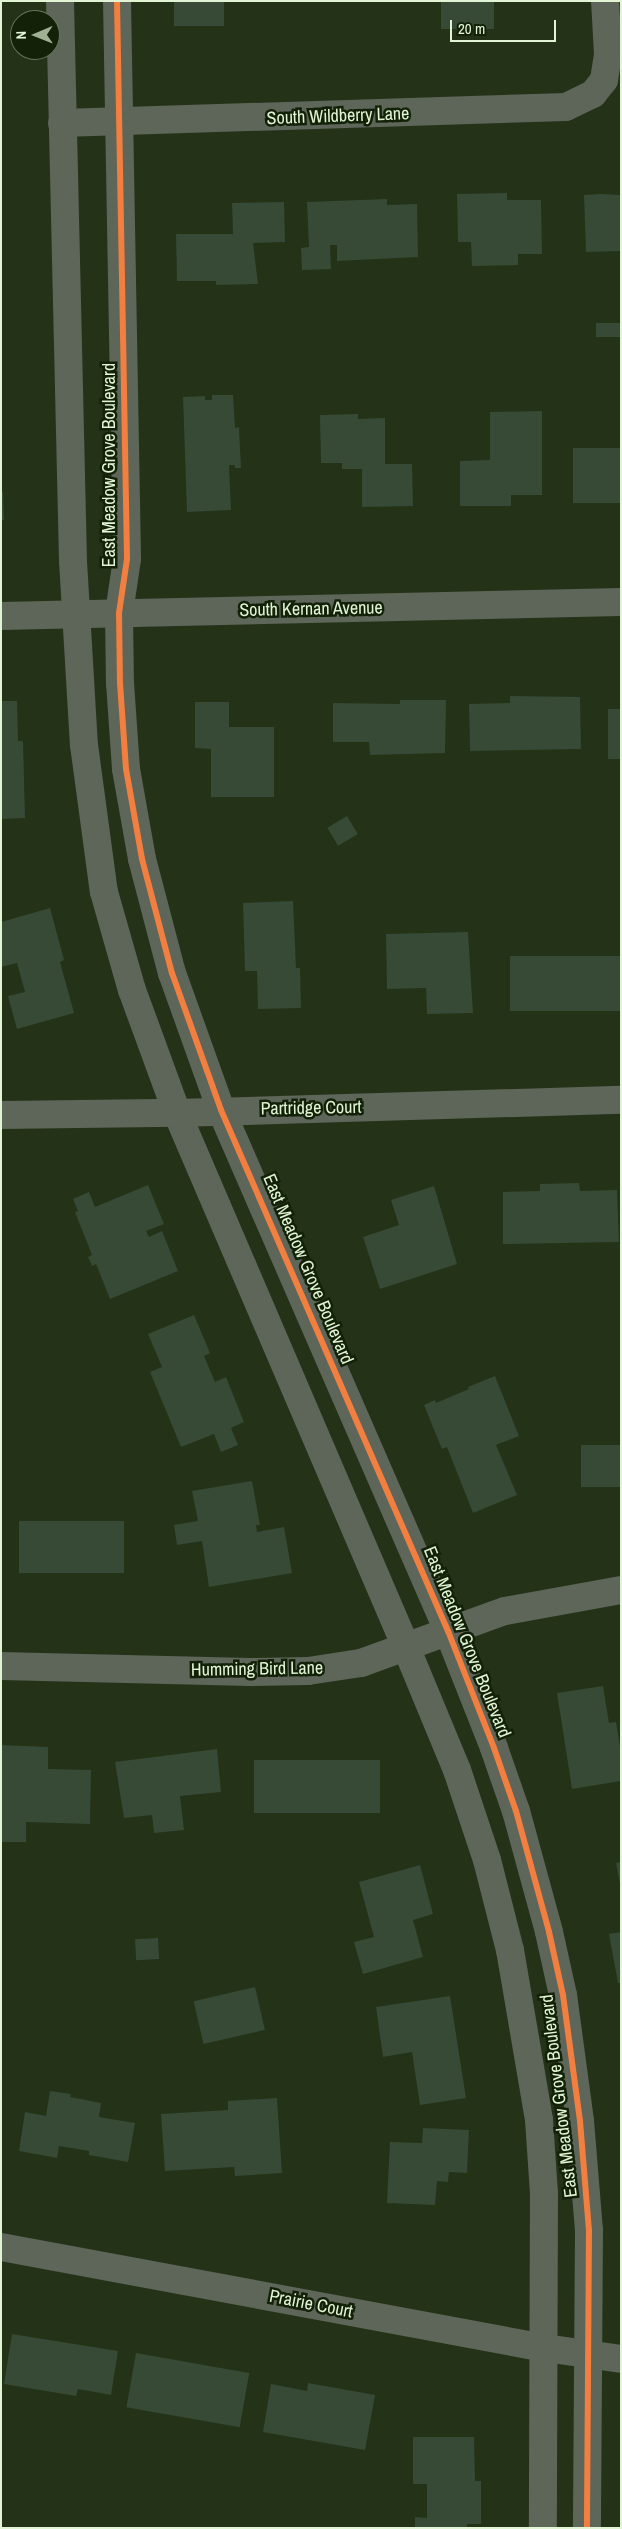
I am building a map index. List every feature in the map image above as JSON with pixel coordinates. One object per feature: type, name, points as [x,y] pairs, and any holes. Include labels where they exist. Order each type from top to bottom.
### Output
[{"type":"street","name":"East Meadow Grove Boulevard","points":[[60,1],[77,614],[84,745],[104,892],[132,990],[177,1113],[406,1647],[457,1770],[487,1860],[510,1950],[540,2120],[544,2193],[543,2528]]},
{"type":"street","name":"East Meadow Grove Boulevard","points":[[117,1],[127,559],[119,613],[126,769],[142,859],[172,973],[221,1110],[448,1631],[494,1748],[516,1812],[563,1995],[580,2121],[589,2230],[587,2528]]},
{"type":"street","name":"South Wildberry Lane","points":[[62,123],[566,107],[593,94],[604,80],[608,54],[605,1]]},
{"type":"street","name":"South Kernan Avenue","points":[[1,616],[621,602]]},
{"type":"street","name":"Partridge Court","points":[[1,1115],[177,1113],[221,1110],[621,1100]]},
{"type":"street","name":"Humming Bird Lane","points":[[1,1666],[250,1672],[308,1671],[361,1662],[505,1611],[621,1590]]},
{"type":"street","name":"Prairie Court","points":[[1,2247],[545,2348],[621,2359]]},
{"type":"building","points":[[174,1],[224,1],[224,26],[174,26]]},
{"type":"building","points":[[441,1],[494,1],[494,29],[441,29]]},
{"type":"building","points":[[507,193],[507,200],[541,200],[542,254],[518,254],[518,265],[472,266],[471,242],[458,242],[457,194]]},
{"type":"building","points":[[584,195],[621,195],[621,251],[586,252]]},
{"type":"building","points":[[387,199],[387,205],[417,204],[418,257],[337,261],[337,245],[330,245],[331,269],[302,270],[301,248],[309,247],[307,202]]},
{"type":"building","points":[[284,202],[285,242],[253,243],[258,284],[216,285],[216,281],[177,281],[176,234],[233,234],[232,203]]},
{"type":"building","points":[[596,323],[621,323],[621,337],[596,337]]},
{"type":"building","points":[[212,395],[233,395],[235,428],[239,427],[241,468],[229,465],[231,510],[187,512],[183,397],[205,396],[205,400],[212,400]]},
{"type":"building","points":[[542,411],[542,495],[511,495],[511,506],[460,506],[460,461],[490,460],[490,412]]},
{"type":"building","points":[[358,414],[358,419],[385,418],[385,464],[412,464],[413,506],[362,507],[362,469],[342,469],[342,463],[321,463],[320,415]]},
{"type":"building","points":[[573,448],[621,448],[621,503],[573,503]]},
{"type":"building","points":[[1,492],[3,492],[4,520],[1,520]]},
{"type":"building","points":[[510,696],[580,697],[581,749],[470,751],[469,704],[510,703]]},
{"type":"building","points":[[400,700],[446,700],[445,753],[370,755],[369,742],[333,742],[333,703],[400,704]]},
{"type":"building","points":[[1,701],[17,701],[18,741],[23,741],[25,818],[1,819]]},
{"type":"building","points":[[195,702],[229,702],[229,727],[274,727],[274,797],[211,797],[211,749],[195,748]]},
{"type":"building","points":[[608,709],[621,709],[621,759],[608,759]]},
{"type":"building","points":[[347,816],[358,834],[338,846],[327,828]]},
{"type":"building","points":[[293,901],[296,968],[300,968],[301,1008],[258,1009],[257,971],[245,971],[243,903]]},
{"type":"building","points":[[50,908],[64,960],[60,962],[74,1013],[17,1029],[8,996],[25,992],[17,963],[1,967],[1,922]]},
{"type":"building","points":[[468,932],[473,1013],[427,1014],[426,988],[387,989],[386,934]]},
{"type":"building","points":[[510,956],[621,956],[621,1011],[510,1011]]},
{"type":"building","points":[[579,1183],[580,1191],[617,1190],[619,1242],[503,1244],[503,1192],[540,1191],[540,1184]]},
{"type":"building","points":[[148,1185],[164,1224],[146,1231],[149,1237],[162,1231],[178,1271],[110,1299],[96,1264],[92,1266],[88,1257],[92,1255],[75,1212],[78,1211],[73,1199],[89,1192],[95,1207]]},
{"type":"building","points":[[434,1186],[457,1264],[380,1289],[363,1237],[399,1225],[391,1200]]},
{"type":"building","points":[[194,1315],[210,1353],[204,1356],[215,1382],[226,1377],[244,1422],[231,1428],[238,1445],[221,1452],[214,1434],[181,1447],[150,1372],[162,1367],[148,1334]]},
{"type":"building","points":[[495,1376],[519,1436],[496,1445],[517,1495],[473,1513],[447,1447],[442,1449],[424,1405],[435,1400],[436,1403]]},
{"type":"building","points":[[581,1445],[621,1445],[621,1487],[581,1487]]},
{"type":"building","points":[[252,1481],[260,1525],[256,1525],[257,1532],[284,1527],[292,1573],[209,1587],[202,1541],[177,1545],[174,1525],[198,1521],[192,1491]]},
{"type":"building","points":[[19,1521],[124,1521],[124,1573],[19,1573]]},
{"type":"building","points":[[603,1686],[609,1723],[616,1722],[621,1753],[621,1781],[572,1789],[557,1693]]},
{"type":"building","points":[[1,1745],[48,1747],[48,1769],[91,1770],[90,1824],[26,1822],[26,1842],[1,1842]]},
{"type":"building","points":[[217,1749],[221,1792],[180,1796],[184,1830],[154,1833],[152,1815],[124,1818],[115,1762]]},
{"type":"building","points":[[254,1760],[380,1760],[380,1813],[254,1813]]},
{"type":"building","points":[[621,1862],[621,1884],[620,1884],[616,1863]]},
{"type":"building","points":[[420,1865],[433,1914],[413,1920],[423,1957],[363,1974],[354,1942],[374,1937],[359,1882]]},
{"type":"building","points":[[621,1932],[621,1983],[618,1983],[609,1934]]},
{"type":"building","points":[[158,1938],[159,1959],[136,1960],[135,1939]]},
{"type":"building","points":[[255,1987],[265,2030],[204,2044],[194,2001]]},
{"type":"building","points":[[450,1996],[466,2098],[420,2105],[412,2052],[383,2057],[376,2007]]},
{"type":"building","points":[[50,2091],[71,2094],[70,2097],[101,2103],[99,2117],[135,2123],[128,2162],[89,2155],[89,2151],[59,2146],[57,2158],[19,2151],[25,2112],[46,2116]]},
{"type":"building","points":[[277,2098],[282,2173],[235,2176],[234,2167],[165,2171],[161,2114],[228,2110],[228,2101]]},
{"type":"building","points":[[423,2128],[469,2130],[467,2173],[449,2172],[448,2182],[437,2181],[435,2205],[387,2203],[390,2142],[422,2143]]},
{"type":"building","points":[[12,2334],[118,2351],[111,2395],[78,2389],[76,2396],[4,2384]]},
{"type":"building","points":[[136,2353],[249,2373],[240,2427],[126,2407]]},
{"type":"building","points":[[308,2383],[375,2395],[365,2450],[263,2432],[271,2384],[307,2391]]},
{"type":"building","points":[[413,2437],[474,2437],[475,2481],[481,2481],[481,2524],[467,2524],[467,2528],[415,2528],[415,2517],[427,2518],[427,2484],[413,2484]]},
{"type":"cycle path","points":[[117,1],[127,559],[119,613],[120,683],[126,769],[142,859],[172,973],[221,1110],[448,1631],[494,1748],[516,1811],[549,1932],[563,1995],[580,2121],[589,2230],[587,2528]]}]
